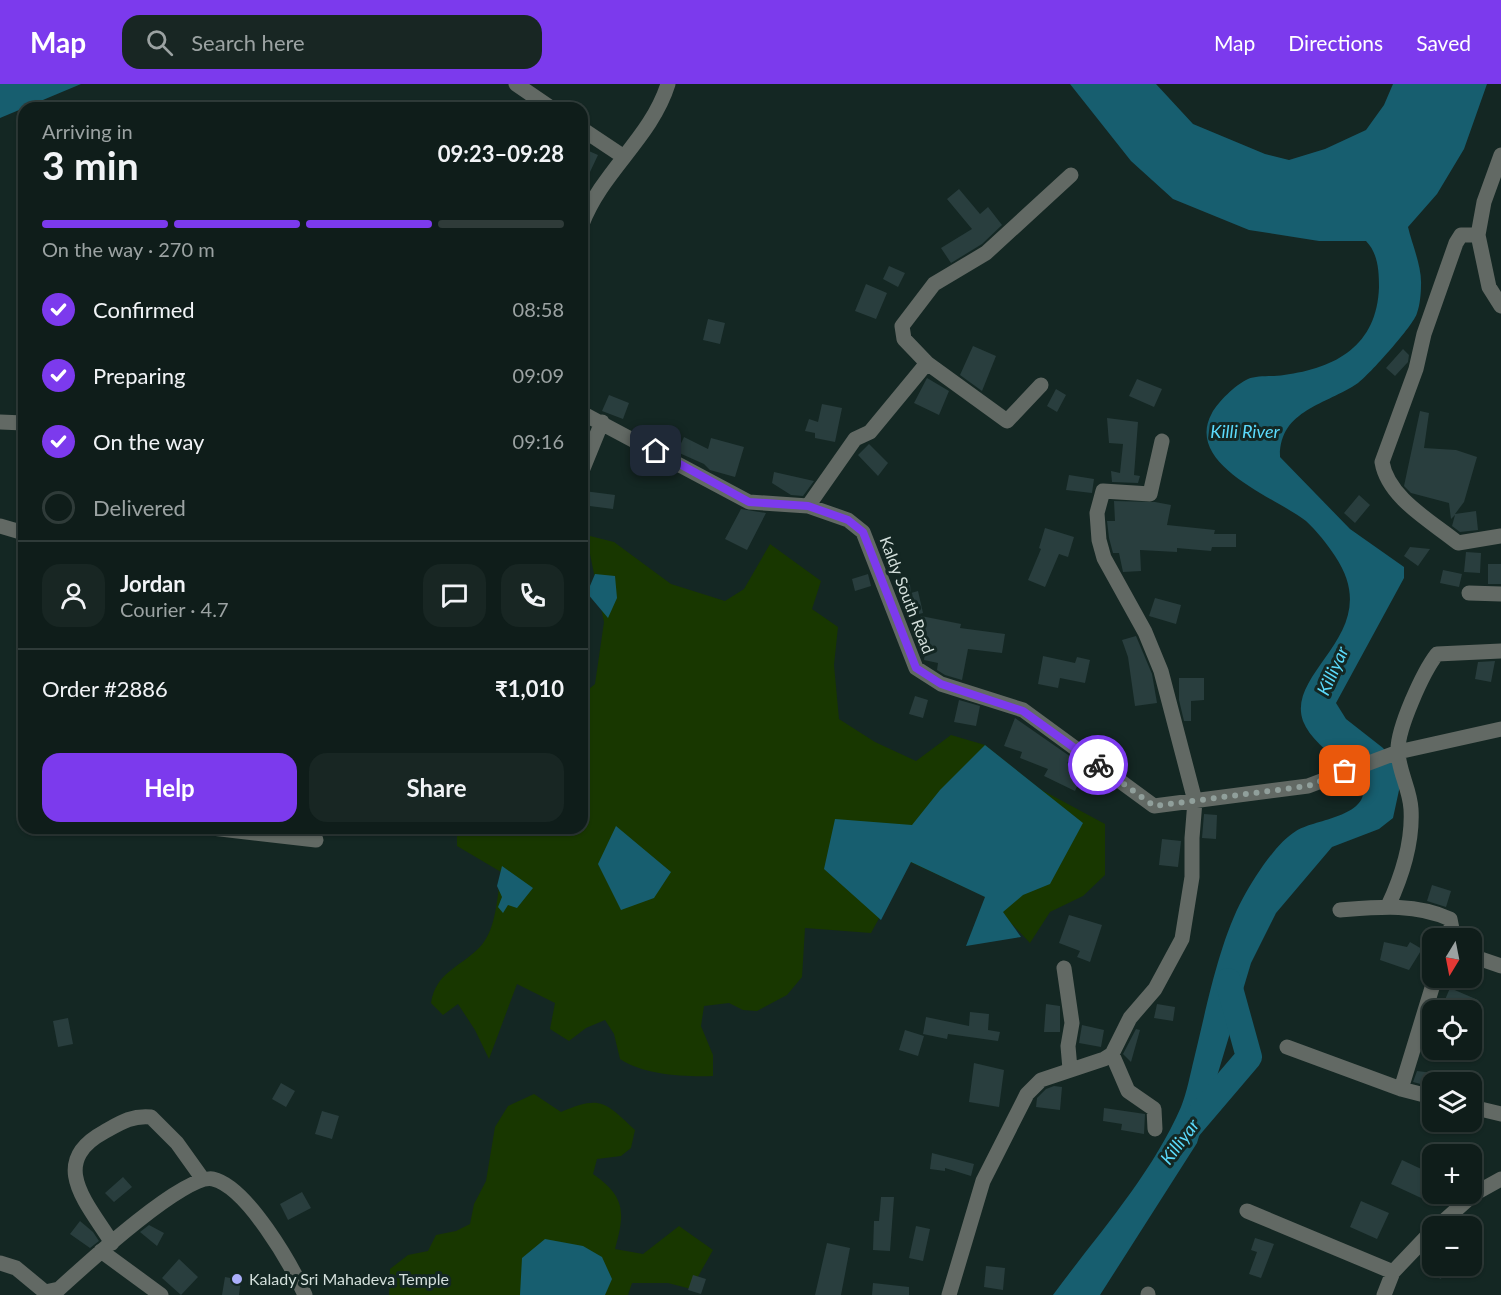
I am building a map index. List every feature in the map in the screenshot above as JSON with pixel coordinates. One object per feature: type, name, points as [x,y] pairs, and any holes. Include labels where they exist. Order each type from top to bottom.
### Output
[{"type":"street","points":[[516,84],[542,102]]},
{"type":"street","points":[[588,207],[591,199],[660,109],[668,84]]},
{"type":"street","points":[[588,133],[624,157]]},
{"type":"street","points":[[1500,301],[1488,287],[1478,235],[1484,202],[1501,155]]},
{"type":"street","points":[[1041,385],[1007,421],[927,363],[904,339],[902,326],[934,284],[986,253],[1071,175]]},
{"type":"street","points":[[1478,235],[1461,235],[1456,243],[1424,334],[1416,369],[1382,462],[1384,478],[1394,490],[1458,543],[1501,536]]},
{"type":"street","points":[[808,506],[855,439],[870,432],[927,363]]},
{"type":"street","name":"Kaldy South Road","points":[[588,416],[749,502],[808,506],[848,520],[863,532],[916,668],[941,684],[1023,711],[1154,806],[1308,786],[1398,752],[1501,729]]},
{"type":"street","points":[[0,422],[18,423]]},
{"type":"street","points":[[588,456],[602,422]]},
{"type":"street","points":[[949,1295],[984,1181],[1027,1094],[1041,1080],[1104,1059],[1112,1054],[1130,1018],[1155,989],[1182,939],[1192,877],[1195,801],[1161,671],[1145,632],[1104,558],[1099,540],[1098,513],[1103,491],[1150,494],[1162,441]]},
{"type":"street","points":[[0,526],[18,531]]},
{"type":"street","points":[[1469,593],[1501,594]]},
{"type":"street","points":[[1388,906],[1400,881],[1408,845],[1411,808],[1398,752],[1399,734],[1430,662],[1437,654],[1501,651]]},
{"type":"street","points":[[264,834],[316,840]]},
{"type":"street","points":[[1340,910],[1388,906],[1434,912],[1450,919],[1452,928]]},
{"type":"street","points":[[1482,959],[1501,966]]},
{"type":"street","points":[[1064,968],[1072,1023],[1068,1046],[1070,1069]]},
{"type":"street","points":[[1401,1089],[1432,988]]},
{"type":"street","points":[[1287,1047],[1401,1089],[1422,1094]]},
{"type":"street","points":[[1112,1054],[1128,1090],[1154,1109],[1155,1129]]},
{"type":"street","points":[[1482,1109],[1501,1114]]},
{"type":"street","points":[[160,1295],[106,1247],[77,1185],[74,1168],[77,1155],[86,1143],[124,1120],[137,1116],[151,1117],[177,1143],[202,1178]]},
{"type":"street","points":[[0,1263],[16,1268],[45,1292],[59,1288],[151,1211],[202,1178],[213,1179],[228,1186],[246,1202],[279,1250],[305,1295]]},
{"type":"street","points":[[1449,1216],[1474,1194],[1501,1179]]},
{"type":"street","points":[[1247,1211],[1393,1272]]},
{"type":"street","points":[[1384,1295],[1393,1272],[1422,1242]]},
{"type":"green space","points":[[588,536],[614,542],[671,584],[725,601],[744,589],[770,544],[821,581],[812,609],[838,627],[834,665],[839,719],[875,742],[916,761],[951,735],[985,745],[1040,789],[1105,824],[1105,875],[1083,896],[1050,912],[1030,943],[986,897],[910,862],[871,933],[805,928],[802,977],[787,995],[757,1011],[743,1010],[729,1003],[704,1006],[701,1026],[713,1055],[713,1076],[652,1072],[620,1059],[614,1034],[605,1020],[586,1028],[569,1041],[550,1029],[555,1003],[517,984],[489,1059],[475,1030],[458,1004],[443,1015],[431,1003],[443,977],[485,941],[493,922],[497,902],[501,872],[457,846],[457,834],[588,834],[588,690],[595,684],[604,622]]},
{"type":"green space","points":[[534,1094],[561,1112],[585,1104],[602,1104],[635,1130],[631,1148],[621,1156],[597,1159],[593,1174],[612,1190],[620,1207],[620,1225],[615,1249],[643,1254],[679,1226],[713,1250],[691,1289],[668,1283],[632,1283],[628,1295],[389,1295],[390,1269],[408,1255],[428,1251],[436,1235],[456,1231],[470,1224],[474,1204],[486,1181],[495,1127],[508,1106]]},
{"type":"water","points":[[0,84],[81,84],[38,102],[18,102],[18,110],[0,118]]},
{"type":"water","name":"Killi River","points":[[1070,84],[1156,84],[1193,124],[1265,154],[1289,160],[1325,149],[1366,130],[1384,105],[1393,84],[1487,84],[1464,149],[1437,194],[1408,227],[1421,278],[1420,303],[1414,319],[1364,378],[1296,419],[1287,429],[1282,441],[1280,457],[1350,529],[1404,567],[1404,578],[1336,703],[1346,719],[1383,748],[1397,766],[1401,781],[1393,818],[1379,829],[1332,847],[1276,913],[1251,963],[1197,1143],[1100,1295],[1053,1295],[1139,1181],[1155,1157],[1181,1107],[1220,955],[1243,898],[1266,861],[1288,837],[1296,831],[1353,808],[1360,801],[1364,791],[1361,778],[1313,738],[1303,721],[1301,702],[1308,685],[1343,629],[1349,607],[1348,583],[1335,556],[1306,521],[1237,478],[1221,464],[1210,449],[1207,432],[1212,413],[1227,394],[1243,382],[1252,378],[1303,372],[1320,367],[1350,350],[1362,339],[1371,325],[1379,281],[1375,257],[1366,241],[1319,241],[1249,230],[1173,199],[1131,161]]},
{"type":"water","points":[[595,574],[615,576],[617,598],[608,618],[588,594]]},
{"type":"water","points":[[985,745],[1083,823],[1050,884],[1023,895],[1003,912],[1021,937],[966,946],[985,897],[911,862],[881,920],[824,869],[835,819],[912,825],[940,790]]},
{"type":"water","points":[[616,826],[671,872],[654,898],[621,910],[598,864]]},
{"type":"water","points":[[502,866],[533,888],[517,908],[508,905],[503,913],[498,907],[502,897],[497,886]]},
{"type":"water","points":[[545,1239],[583,1246],[602,1257],[612,1279],[605,1295],[520,1295],[522,1258]]},
{"type":"building","points":[[588,151],[598,155],[588,176]]},
{"type":"building","points":[[959,189],[980,214],[988,207],[1002,225],[982,244],[951,263],[941,248],[972,229],[947,199]]},
{"type":"building","points":[[889,266],[905,273],[898,287],[883,279]]},
{"type":"building","points":[[866,284],[887,293],[876,319],[855,311]]},
{"type":"building","points":[[708,319],[725,323],[720,344],[703,340]]},
{"type":"building","points":[[973,346],[996,356],[982,391],[960,375]]},
{"type":"building","points":[[1403,349],[1409,355],[1408,362],[1395,376],[1386,368]]},
{"type":"building","points":[[927,378],[949,391],[939,415],[914,403]]},
{"type":"building","points":[[1137,379],[1162,389],[1154,407],[1129,396]]},
{"type":"building","points":[[1056,389],[1066,395],[1057,412],[1047,406]]},
{"type":"building","points":[[609,395],[629,403],[623,419],[602,411]]},
{"type":"building","points":[[822,404],[842,408],[835,442],[815,438],[815,433],[805,431],[809,419],[818,422]]},
{"type":"building","points":[[1420,411],[1429,413],[1424,448],[1456,450],[1477,457],[1464,502],[1455,514],[1476,511],[1478,530],[1460,532],[1452,526],[1455,515],[1451,519],[1449,503],[1411,493],[1404,486]]},
{"type":"building","points":[[1107,418],[1138,422],[1134,475],[1140,476],[1138,483],[1112,482],[1111,471],[1120,473],[1123,444],[1109,443]]},
{"type":"building","points":[[684,437],[708,449],[711,438],[744,447],[735,477],[710,470],[704,464],[677,452]]},
{"type":"building","points":[[869,444],[888,463],[878,476],[858,455]]},
{"type":"building","points":[[774,472],[814,481],[803,496],[791,495],[772,483]]},
{"type":"building","points":[[1069,475],[1094,479],[1092,493],[1066,490]]},
{"type":"building","points":[[588,492],[615,495],[613,509],[588,506]]},
{"type":"building","points":[[1359,495],[1370,505],[1355,523],[1344,513]]},
{"type":"building","points":[[1114,501],[1155,502],[1171,505],[1167,525],[1215,530],[1214,534],[1236,534],[1236,547],[1212,547],[1211,551],[1177,548],[1177,552],[1140,550],[1141,571],[1123,572],[1119,553],[1113,553],[1109,538],[1107,521],[1115,521]]},
{"type":"building","points":[[741,509],[766,513],[747,550],[725,539]]},
{"type":"building","points":[[1045,528],[1074,537],[1068,557],[1059,554],[1045,587],[1028,580],[1041,549],[1039,548]]},
{"type":"building","points":[[893,547],[898,570],[889,572],[882,549]]},
{"type":"building","points":[[1410,547],[1430,549],[1418,566],[1404,556]]},
{"type":"building","points":[[1466,552],[1481,553],[1480,573],[1464,572]]},
{"type":"building","points":[[1488,564],[1501,564],[1501,584],[1488,584]]},
{"type":"building","points":[[1443,570],[1462,574],[1459,587],[1440,583]]},
{"type":"building","points":[[868,574],[871,586],[855,591],[852,579]]},
{"type":"building","points":[[909,577],[911,593],[918,591],[923,613],[907,617],[894,579]]},
{"type":"building","points":[[1155,598],[1181,605],[1176,624],[1149,616]]},
{"type":"building","points":[[921,616],[961,624],[960,628],[1005,634],[1002,653],[968,649],[962,680],[945,675],[937,670],[938,663],[924,660],[928,637],[917,635]]},
{"type":"building","points":[[1136,636],[1152,674],[1157,703],[1135,706],[1128,657],[1122,640]]},
{"type":"building","points":[[1043,656],[1075,663],[1077,657],[1090,660],[1085,683],[1060,678],[1058,688],[1038,684]]},
{"type":"building","points":[[1495,661],[1491,682],[1475,679],[1478,662]]},
{"type":"building","points":[[1179,678],[1204,678],[1204,700],[1191,701],[1191,721],[1184,721],[1179,700]]},
{"type":"building","points":[[915,696],[928,700],[923,718],[909,714]]},
{"type":"building","points":[[959,700],[980,706],[976,726],[954,722]]},
{"type":"building","points":[[1015,718],[1071,757],[1067,763],[1084,771],[1075,791],[1044,776],[1048,769],[1020,758],[1022,752],[1004,746]]},
{"type":"building","points":[[1204,814],[1217,815],[1216,839],[1202,838]]},
{"type":"building","points":[[1162,839],[1181,841],[1178,867],[1159,865]]},
{"type":"building","points":[[1432,885],[1451,891],[1446,907],[1427,901]]},
{"type":"building","points":[[1069,915],[1102,925],[1090,962],[1077,957],[1080,951],[1059,943]]},
{"type":"building","points":[[1384,942],[1407,947],[1410,942],[1422,949],[1409,970],[1380,960]]},
{"type":"building","points":[[1450,988],[1478,1000],[1445,1000]]},
{"type":"building","points":[[1046,1004],[1060,1006],[1060,1032],[1044,1032]]},
{"type":"building","points":[[1157,1004],[1175,1007],[1173,1021],[1154,1018]]},
{"type":"building","points":[[970,1012],[989,1014],[988,1030],[1000,1032],[998,1041],[948,1034],[947,1039],[923,1034],[926,1017],[969,1026]]},
{"type":"building","points":[[68,1018],[73,1044],[58,1047],[53,1021]]},
{"type":"building","points":[[1082,1025],[1104,1030],[1101,1047],[1079,1043]]},
{"type":"building","points":[[1136,1029],[1140,1030],[1131,1062],[1123,1054]]},
{"type":"building","points":[[905,1030],[924,1036],[918,1056],[899,1050]]},
{"type":"building","points":[[974,1063],[1004,1070],[999,1107],[969,1102]]},
{"type":"building","points":[[1417,1071],[1425,1072],[1422,1072],[1422,1084],[1413,1082]]},
{"type":"building","points":[[281,1083],[295,1091],[286,1107],[272,1099]]},
{"type":"building","points":[[1054,1086],[1062,1087],[1060,1110],[1036,1107],[1037,1098],[1046,1089]]},
{"type":"building","points":[[1104,1108],[1145,1114],[1144,1134],[1121,1130],[1122,1124],[1103,1121]]},
{"type":"building","points":[[322,1111],[339,1116],[332,1139],[315,1134]]},
{"type":"building","points":[[932,1153],[974,1164],[971,1176],[945,1168],[945,1171],[930,1169]]},
{"type":"building","points":[[1402,1160],[1422,1169],[1422,1198],[1391,1184]]},
{"type":"building","points":[[123,1177],[132,1187],[114,1202],[105,1193]]},
{"type":"building","points":[[302,1192],[311,1208],[288,1220],[280,1204]]},
{"type":"building","points":[[881,1197],[894,1197],[890,1251],[873,1250],[874,1221],[879,1221]]},
{"type":"building","points":[[1361,1201],[1389,1213],[1377,1239],[1350,1227]]},
{"type":"building","points":[[80,1221],[93,1232],[99,1241],[90,1248],[70,1234]]},
{"type":"building","points":[[149,1225],[164,1233],[157,1246],[140,1232]]},
{"type":"building","points":[[916,1226],[930,1229],[923,1261],[909,1258]]},
{"type":"building","points":[[1255,1238],[1274,1244],[1261,1278],[1249,1274],[1257,1252],[1251,1250]]},
{"type":"building","points":[[827,1243],[850,1248],[841,1295],[815,1295]]},
{"type":"building","points":[[179,1259],[198,1277],[181,1295],[162,1278]]},
{"type":"building","points":[[986,1266],[1005,1268],[1003,1290],[984,1287]]},
{"type":"building","points":[[693,1275],[706,1279],[701,1294],[688,1290]]},
{"type":"building","points":[[225,1277],[241,1280],[239,1295],[222,1295]]},
{"type":"building","points":[[873,1283],[909,1287],[909,1295],[872,1295]]},
{"type":"waterway","name":"Killiyar","points":[[1186,1131],[1249,1057],[1228,981]]},
{"type":"way so far","points":[[1098,765],[1154,806],[1308,786],[1345,771]]},
{"type":"place","name":"Kalady Sri Mahadeva Temple","points":[[237,1279]]},
{"type":"route","points":[[656,451],[749,502],[808,506],[848,520],[863,532],[916,668],[941,684],[1023,711],[1098,765]]}]
